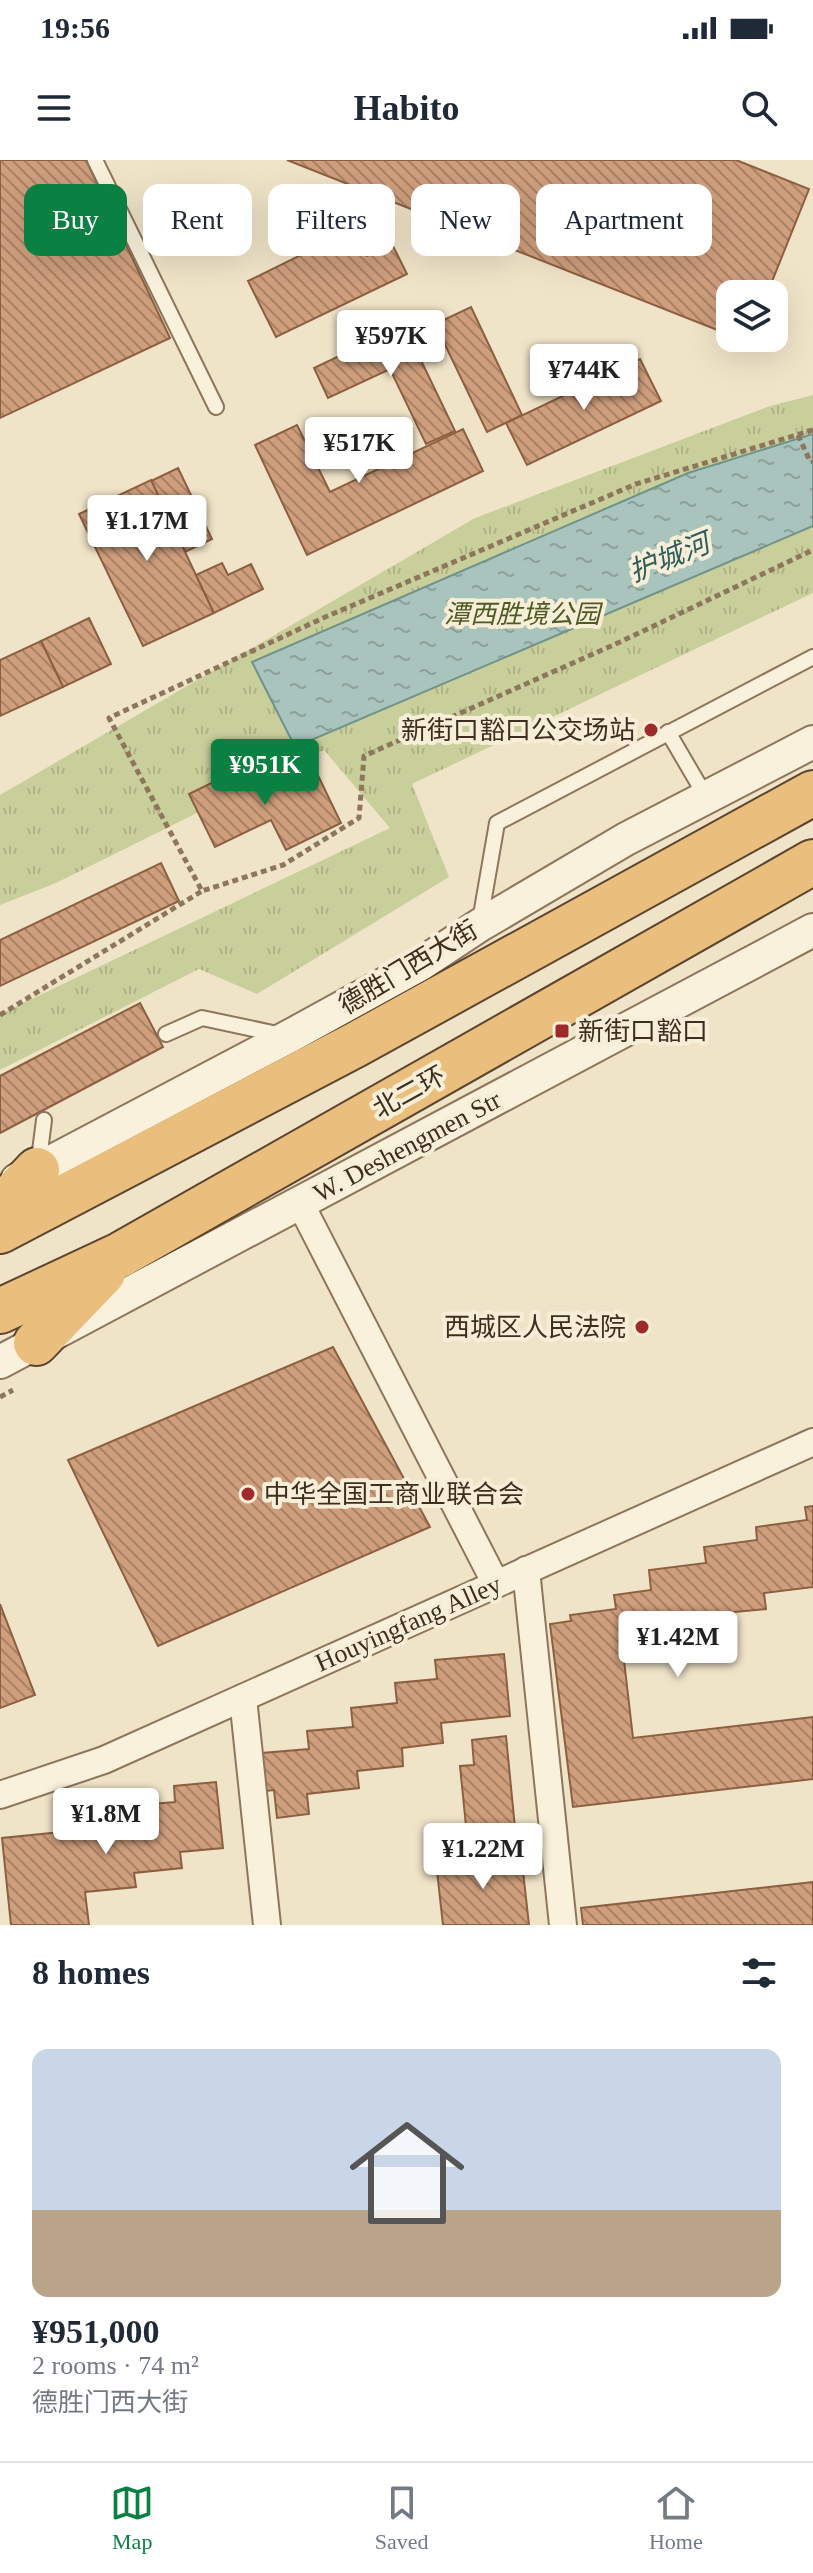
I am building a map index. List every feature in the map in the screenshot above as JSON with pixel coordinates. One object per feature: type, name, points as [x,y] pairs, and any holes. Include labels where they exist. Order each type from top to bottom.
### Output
[{"type":"highway","points":[[0,1231],[355,1045],[813,793]]},
{"type":"highway","name":"北二环","points":[[0,1311],[120,1255],[813,862]]},
{"type":"highway","points":[[0,1209],[19,1180]]},
{"type":"highway","points":[[18,1352],[120,1255]]},
{"type":"street","name":"德胜门西大街","points":[[19,1180],[421,964],[480,925],[626,839],[813,742]]},
{"type":"street","name":"W. Deshengmen Str","points":[[18,1352],[813,930]]},
{"type":"street","points":[[300,1203],[496,1584]]},
{"type":"street","name":"Houyingfang Alley","points":[[0,1795],[104,1760],[813,1442]]},
{"type":"street","points":[[526,1570],[563,1925]]},
{"type":"street","points":[[243,1698],[267,1925]]},
{"type":"lane","points":[[95,160],[216,407]]},
{"type":"lane","points":[[480,925],[497,823],[813,657]]},
{"type":"lane","points":[[668,732],[706,797]]},
{"type":"lane","points":[[166,1034],[202,1018],[290,1036]]},
{"type":"lane","points":[[19,1180],[44,1120]]},
{"type":"path","points":[[202,891],[109,718],[323,618],[636,484],[813,430]]},
{"type":"path","points":[[798,435],[813,462]]},
{"type":"path","points":[[0,1015],[202,891],[283,865],[359,818],[364,756],[620,642],[813,550]]},
{"type":"green space","name":"潭西胜境公园","points":[[813,395],[813,593],[412,784],[449,877],[257,994],[199,969],[0,1070],[0,1014],[390,828],[324,750],[56,883],[0,905],[0,795],[475,518],[770,406]]},
{"type":"water","name":"护城河","points":[[813,434],[813,526],[295,747],[252,662],[688,473]]},
{"type":"building","points":[[0,160],[86,160],[97,184],[24,184],[24,256],[127,256],[127,247],[170,338],[0,418]]},
{"type":"building","points":[[287,160],[736,160],[809,189],[773,280],[716,280],[716,329],[520,252],[520,184],[411,184],[411,209],[395,203],[395,184],[348,184]]},
{"type":"building","points":[[395,250],[407,274],[276,337],[248,281],[299,256],[395,256]]},
{"type":"building","points":[[471,307],[522,415],[487,432],[435,324]]},
{"type":"building","points":[[404,325],[455,431],[426,444],[390,369],[328,398],[314,368]]},
{"type":"building","points":[[640,359],[661,401],[527,465],[506,423]]},
{"type":"building","points":[[297,425],[330,492],[463,429],[483,471],[307,555],[255,445]]},
{"type":"building","points":[[178,468],[212,539],[185,552],[151,481]]},
{"type":"building","points":[[151,480],[214,613],[143,646],[79,514]]},
{"type":"building","points":[[222,563],[228,575],[251,564],[263,589],[214,613],[196,575]]},
{"type":"building","points":[[89,618],[111,664],[63,687],[41,641]]},
{"type":"building","points":[[41,641],[63,687],[0,716],[0,660]]},
{"type":"building","points":[[250,764],[263,792],[314,767],[341,823],[286,850],[271,820],[215,847],[189,794]]},
{"type":"building","points":[[161,863],[179,901],[0,986],[0,940]]},
{"type":"building","points":[[140,1003],[163,1047],[0,1133],[0,1076]]},
{"type":"building","name":"中华全国工商业联合会","points":[[333,1347],[430,1527],[158,1646],[68,1460]]},
{"type":"building","points":[[813,1506],[813,1587],[764,1593],[766,1609],[713,1614],[715,1632],[622,1643],[633,1738],[813,1717],[813,1779],[573,1807],[550,1624],[571,1621],[570,1615],[616,1609],[614,1595],[651,1590],[649,1570],[706,1563],[704,1547],[757,1540],[756,1527],[807,1520],[805,1507]]},
{"type":"building","points":[[0,1604],[35,1695],[0,1708]]},
{"type":"building","points":[[504,1654],[510,1716],[441,1723],[443,1743],[402,1748],[403,1766],[357,1771],[359,1788],[307,1794],[309,1814],[277,1818],[274,1790],[266,1791],[262,1753],[309,1749],[307,1731],[353,1727],[351,1708],[397,1703],[395,1683],[437,1679],[435,1660]]},
{"type":"building","points":[[506,1736],[516,1838],[494,1840],[493,1834],[467,1836],[460,1766],[474,1765],[472,1740]]},
{"type":"building","points":[[216,1782],[223,1848],[180,1852],[182,1868],[134,1873],[136,1887],[85,1892],[89,1925],[11,1925],[2,1838],[131,1825],[129,1806],[175,1802],[174,1786]]},
{"type":"building","points":[[521,1853],[529,1925],[443,1925],[436,1862]]},
{"type":"building","points":[[813,1882],[813,1925],[583,1925],[581,1908]]},
{"type":"place","name":"新街口豁口公交场站","points":[[651,730]]},
{"type":"place","name":"新街口豁口","points":[[562,1031]]},
{"type":"place","name":"西城区人民法院","points":[[642,1327]]},
{"type":"place","name":"中华全国工商业联合会","points":[[248,1494]]}]
